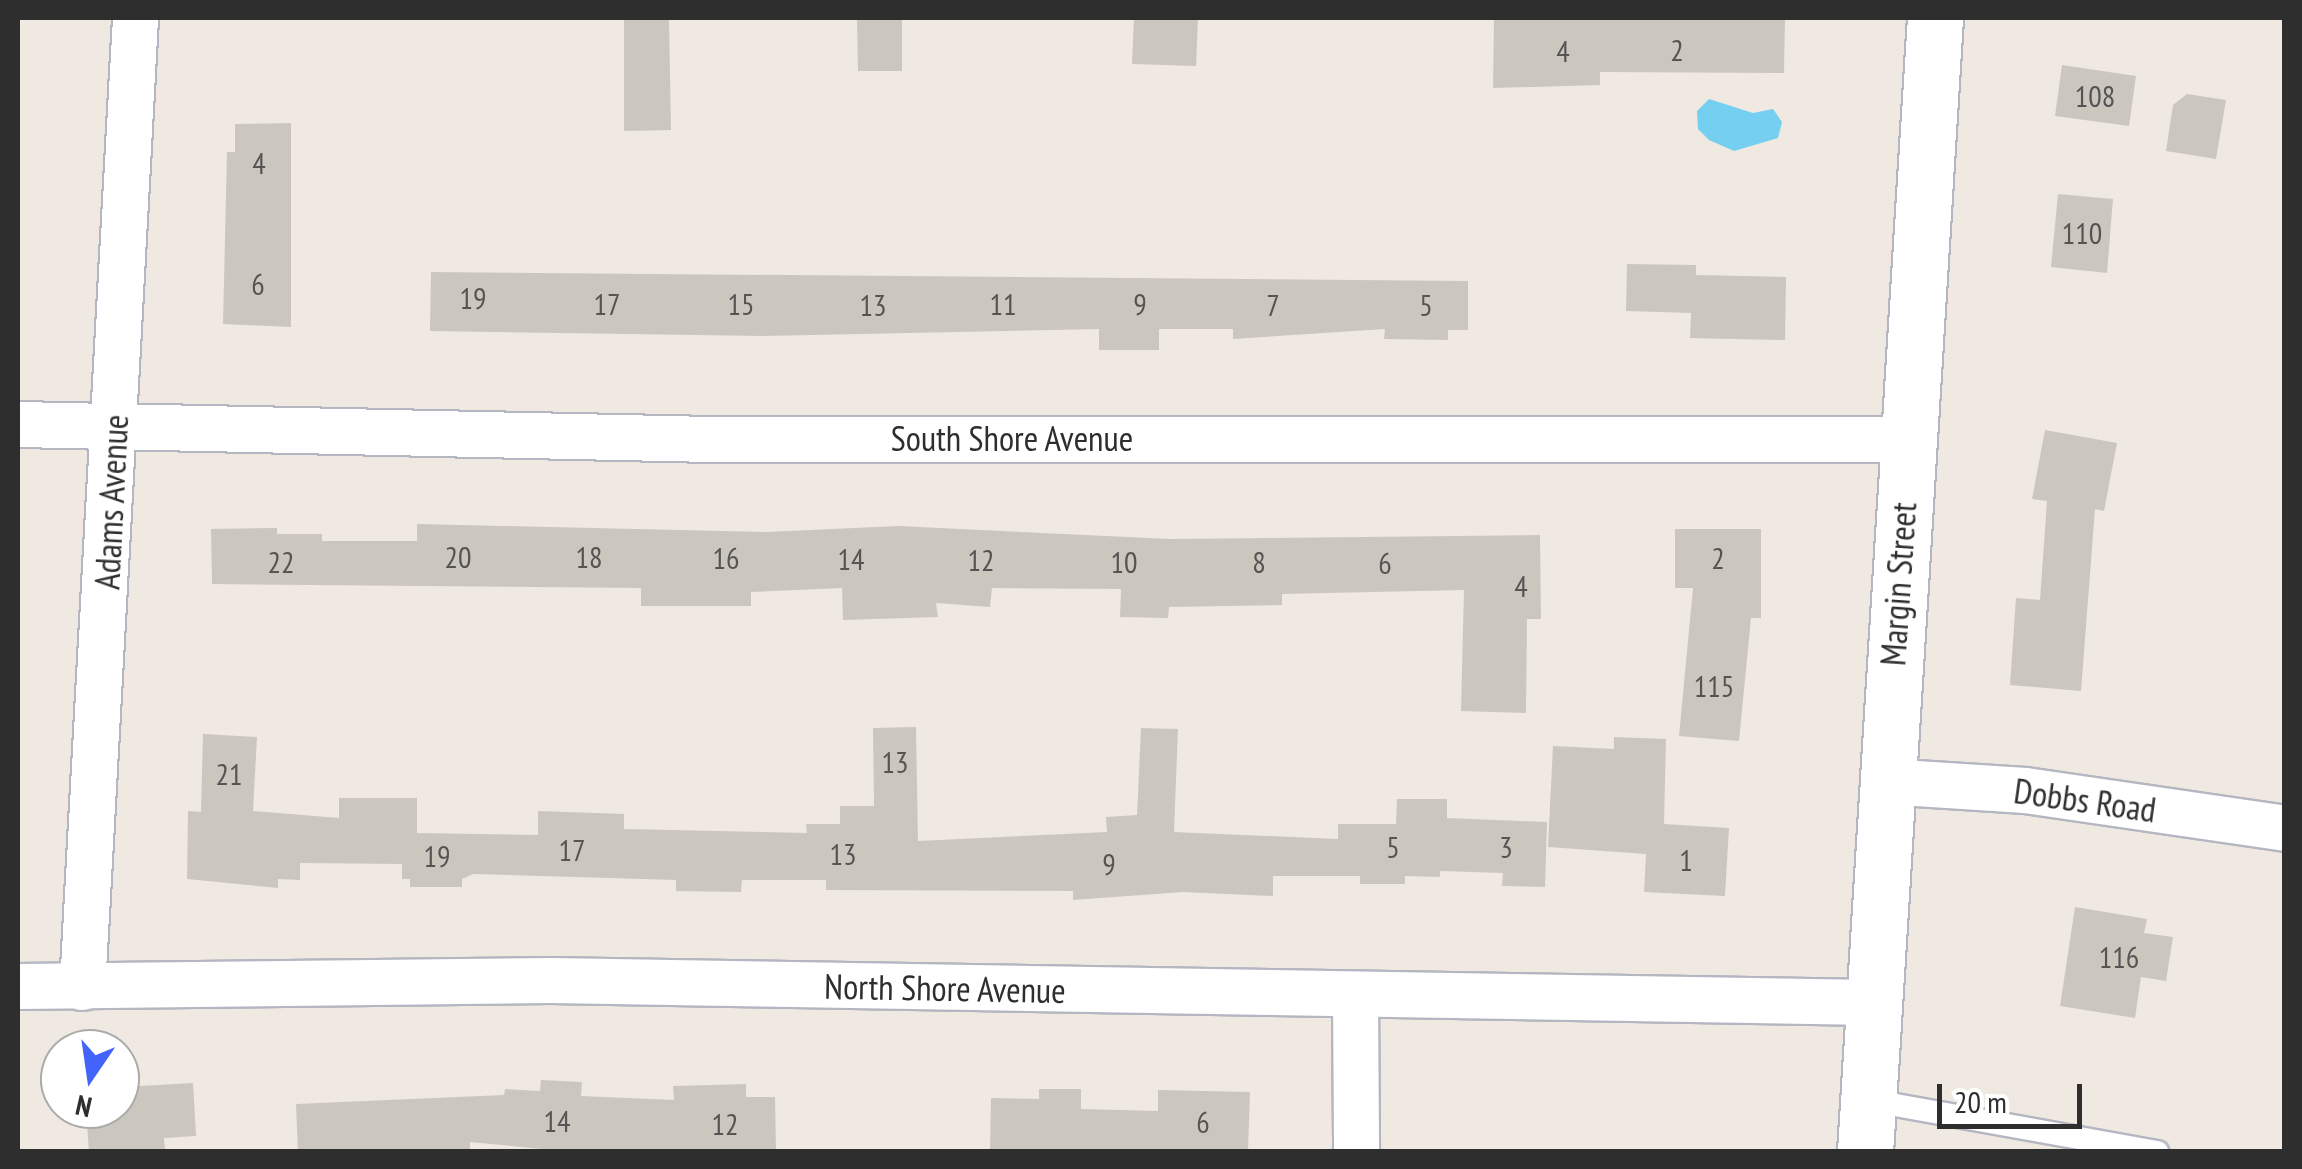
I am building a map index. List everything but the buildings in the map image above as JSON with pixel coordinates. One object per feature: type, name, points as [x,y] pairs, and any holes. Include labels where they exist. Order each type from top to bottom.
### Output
[{"type":"main road","name":"Margin Street","points":[[1867,1126],[1934,18]]},
{"type":"street","name":"Adams Avenue","points":[[82,987],[116,426],[134,18]]},
{"type":"street","name":"South Shore Avenue","points":[[18,424],[711,440],[1908,439]]},
{"type":"street","name":"Dobbs Road","points":[[1885,781],[2025,790],[2284,828]]},
{"type":"street","name":"North Shore Avenue","points":[[18,986],[550,980],[1872,1002]]},
{"type":"street","points":[[1355,996],[1356,1152]]},
{"type":"lane","points":[[1867,1126],[2158,1152]]},
{"type":"water","points":[[1709,99],[1753,113],[1773,109],[1782,122],[1778,138],[1734,151],[1709,140],[1698,129],[1697,111]]}]
